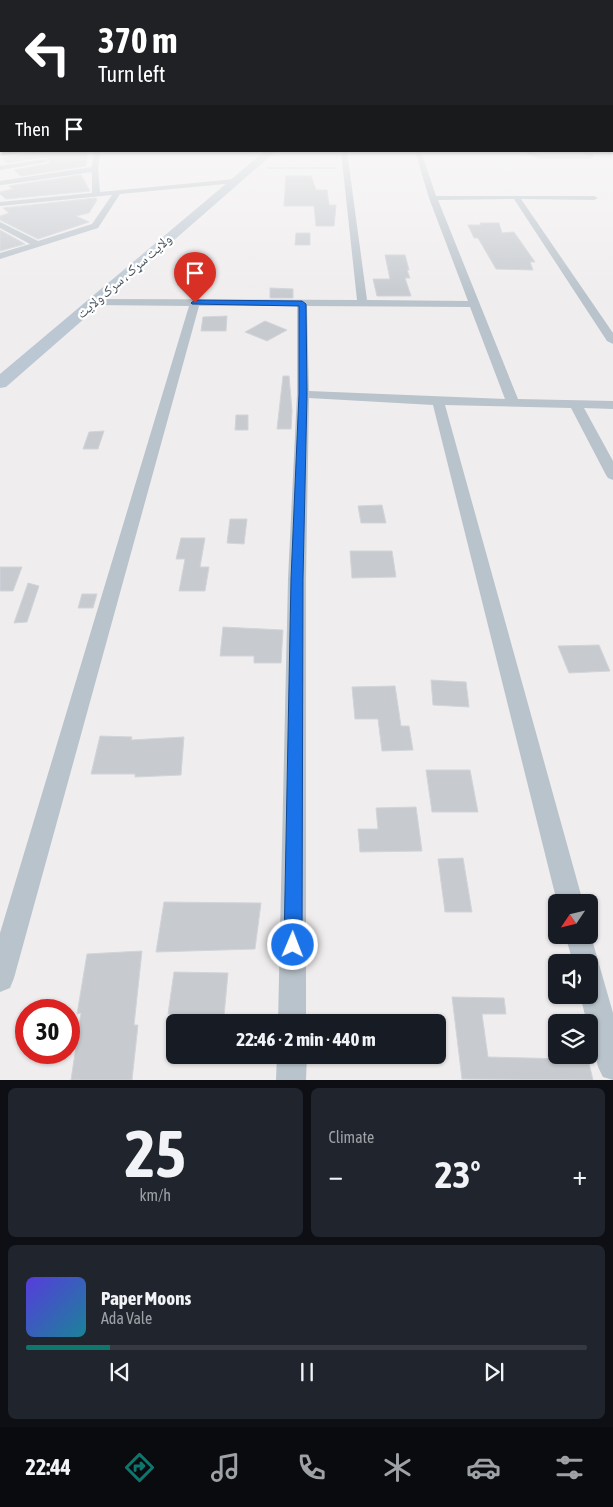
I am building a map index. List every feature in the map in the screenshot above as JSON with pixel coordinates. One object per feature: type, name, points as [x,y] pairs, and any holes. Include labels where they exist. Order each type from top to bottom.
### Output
[{"type":"main road","name":"ولایت سړک ، سرک ولایت","points":[[0,366],[211,195]]},
{"type":"main road","name":"ولایت سړک ، سرک ولایت","points":[[0,383],[213,195]]},
{"type":"street","points":[[27,195],[36,200]]},
{"type":"street","points":[[0,204],[75,195]]},
{"type":"street","points":[[0,256],[95,226],[116,195]]},
{"type":"street","points":[[348,195],[362,303]]},
{"type":"street","points":[[513,403],[433,198],[594,198]]},
{"type":"street","points":[[516,198],[613,342]]},
{"type":"street","points":[[0,224],[38,244]]},
{"type":"street","points":[[94,302],[474,304]]},
{"type":"street","points":[[0,978],[195,303]]},
{"type":"street","points":[[292,1014],[297,579],[303,394],[302,304]]},
{"type":"street","points":[[303,394],[438,401],[613,405]]},
{"type":"street","points":[[438,401],[568,894]]},
{"type":"street","points":[[576,405],[613,475]]},
{"type":"street","points":[[597,1004],[613,1067]]},
{"type":"street","points":[[291,1080],[292,1064]]},
{"type":"building","points":[[2,195],[44,195],[6,199]]},
{"type":"building","points":[[285,195],[328,195],[329,205],[336,205],[334,226],[316,226],[314,206],[284,206]]},
{"type":"building","points":[[96,198],[97,200],[89,213],[76,216],[89,222],[38,239],[0,220],[0,216],[9,213],[3,208]]},
{"type":"building","points":[[480,223],[499,223],[502,233],[514,232],[535,262],[530,262],[533,270],[496,269],[478,238],[474,238],[468,225],[481,225]]},
{"type":"building","points":[[0,230],[25,244],[0,251]]},
{"type":"building","points":[[296,233],[310,233],[310,245],[295,245]]},
{"type":"building","points":[[385,255],[405,255],[410,278],[405,278],[411,296],[377,296],[373,279],[390,279]]},
{"type":"building","points":[[270,288],[293,289],[293,298],[270,298]]},
{"type":"building","points":[[227,316],[226,331],[201,331],[203,317]]},
{"type":"building","points":[[265,321],[287,330],[267,341],[245,332]]},
{"type":"building","points":[[283,376],[289,376],[292,411],[291,429],[277,429]]},
{"type":"building","points":[[236,415],[248,415],[248,430],[235,430]]},
{"type":"building","points":[[104,431],[98,449],[83,449],[89,432]]},
{"type":"building","points":[[382,505],[386,523],[361,523],[358,506]]},
{"type":"building","points":[[230,519],[247,519],[244,544],[227,543]]},
{"type":"building","points":[[181,538],[205,538],[200,567],[209,567],[205,591],[179,591],[185,559],[176,559]]},
{"type":"building","points":[[350,551],[392,551],[396,577],[352,578]]},
{"type":"building","points":[[0,567],[22,567],[13,591],[0,591]]},
{"type":"building","points":[[28,583],[39,586],[27,622],[14,623]]},
{"type":"building","points":[[82,594],[97,594],[93,608],[78,608]]},
{"type":"building","points":[[223,627],[283,630],[281,663],[254,663],[254,656],[220,656]]},
{"type":"building","points":[[599,645],[610,671],[569,673],[558,646]]},
{"type":"building","points":[[431,680],[466,682],[469,707],[433,705]]},
{"type":"building","points":[[395,686],[401,726],[409,726],[413,750],[382,751],[378,719],[355,719],[352,687]]},
{"type":"building","points":[[100,736],[132,737],[131,740],[184,737],[181,775],[135,777],[135,774],[91,774]]},
{"type":"building","points":[[426,770],[470,770],[478,812],[432,812]]},
{"type":"building","points":[[416,807],[422,851],[360,852],[358,829],[378,829],[376,808]]},
{"type":"building","points":[[463,858],[472,912],[445,912],[438,859]]},
{"type":"building","points":[[164,902],[261,903],[255,949],[156,952]]},
{"type":"building","points":[[142,951],[134,1025],[138,1025],[132,1080],[71,1080],[73,1064],[80,1064],[80,999],[87,954]]},
{"type":"building","points":[[174,972],[228,973],[224,1014],[168,1014]]},
{"type":"building","points":[[452,997],[504,998],[506,1014],[482,1014],[488,1057],[548,1058],[548,1064],[589,1064],[593,1080],[462,1079]]},
{"type":"route","points":[[195,303],[302,304],[303,394],[297,579],[293,945]]}]
